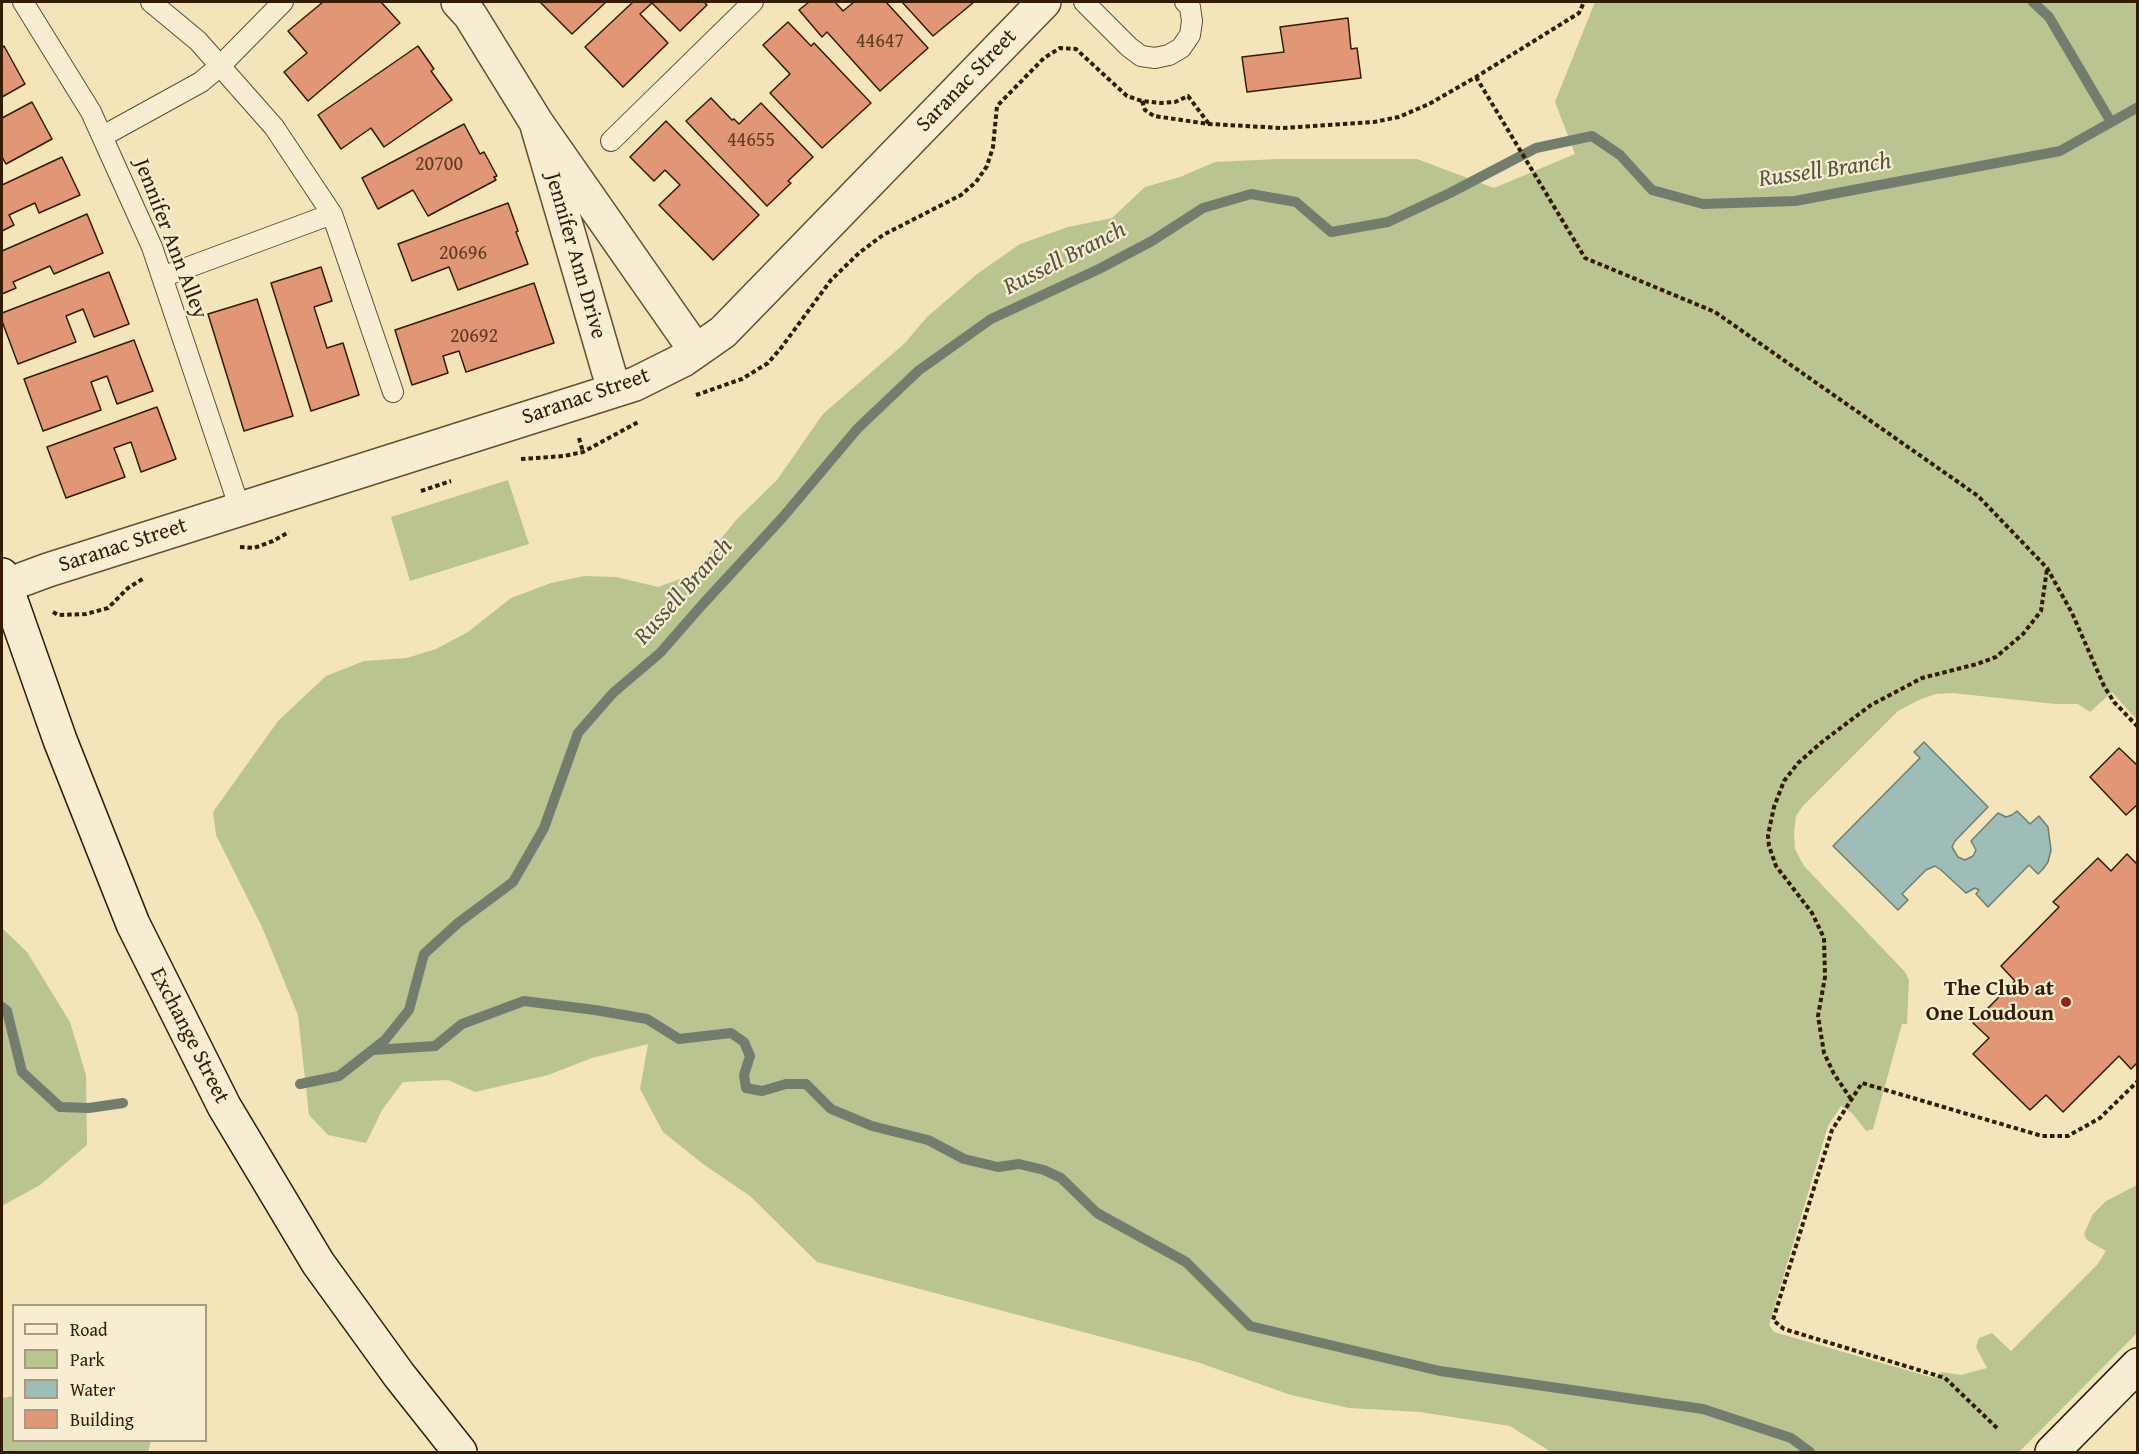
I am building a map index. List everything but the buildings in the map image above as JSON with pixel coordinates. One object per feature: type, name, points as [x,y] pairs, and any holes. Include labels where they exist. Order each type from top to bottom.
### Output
[{"type":"street","name":"Jennifer Ann Drive","points":[[458,2],[470,15],[536,122],[696,351]]},
{"type":"street","name":"Saranac Street","points":[[3,582],[635,384],[683,360],[723,332],[1044,2]]},
{"type":"street","name":"Jennifer Ann Drive","points":[[536,122],[614,390]]},
{"type":"street","name":"Exchange Street","points":[[3,582],[60,740],[133,924],[224,1106],[318,1263],[399,1375],[460,1452]]},
{"type":"street","points":[[2052,1452],[2138,1365]]},
{"type":"lane","name":"Jennifer Ann Alley","points":[[23,2],[91,112],[152,247],[240,509]]},
{"type":"lane","points":[[151,2],[198,41],[274,127],[332,214],[393,392]]},
{"type":"lane","points":[[103,136],[201,82],[220,66],[283,2]]},
{"type":"lane","points":[[611,141],[753,2]]},
{"type":"lane","points":[[1084,2],[1129,47],[1141,56],[1155,58],[1169,56],[1181,48],[1190,35],[1192,21],[1190,7],[1185,2]]},
{"type":"lane","points":[[162,277],[332,214]]},
{"type":"path","points":[[1142,101],[1145,110],[1154,116],[1209,124],[1282,128],[1374,122],[1399,117],[1429,104],[1476,77],[1580,13],[1584,2]]},
{"type":"path","points":[[1476,77],[1586,258],[1714,312],[1978,496],[2047,568],[2072,613],[2104,686],[2114,702],[2138,727]]},
{"type":"path","points":[[1851,1099],[1834,1074],[1824,1053],[1818,1016],[1825,976],[1824,938],[1812,913],[1776,866],[1768,835],[1774,807],[1784,781],[1798,763],[1871,705],[1922,678],[1996,657],[2023,633],[2041,610],[2047,568]]},
{"type":"path","points":[[1997,1428],[1945,1378],[1784,1329],[1773,1320],[1832,1130],[1862,1083],[2042,1136],[2068,1136],[2100,1118],[2138,1080]]},
{"type":"green space","points":[[1595,2],[2137,2],[2137,720],[2112,692],[2090,712],[2078,704],[2056,704],[1952,693],[1936,694],[1898,711],[1802,807],[1796,816],[1794,833],[1795,849],[1804,866],[1905,972],[1909,980],[1907,1024],[1902,1024],[1873,1129],[1866,1131],[1852,1113],[1841,1106],[1828,1126],[1769,1325],[1774,1332],[1934,1378],[1942,1372],[1961,1375],[1987,1368],[1976,1347],[1979,1338],[1992,1333],[2011,1351],[2097,1265],[2106,1251],[2087,1240],[2084,1234],[2093,1214],[2106,1201],[2137,1185],[2137,1333],[2019,1452],[1551,1452],[1510,1426],[1420,1412],[1349,1408],[1291,1395],[1197,1362],[817,1262],[750,1196],[703,1164],[663,1132],[640,1089],[648,1044],[592,1058],[548,1075],[475,1092],[448,1080],[403,1082],[382,1110],[366,1143],[328,1135],[309,1115],[298,1015],[262,927],[216,835],[213,812],[278,721],[326,676],[364,661],[407,658],[436,649],[468,632],[511,598],[551,583],[584,576],[616,577],[658,587],[691,575],[737,519],[777,480],[823,414],[905,343],[927,317],[977,274],[1020,244],[1068,227],[1112,218],[1145,187],[1180,177],[1215,162],[1278,159],[1417,159],[1494,188],[1575,154],[1555,102]]},
{"type":"green space","points":[[508,480],[529,544],[410,581],[391,517]]},
{"type":"green space","points":[[2,928],[27,952],[70,1022],[86,1075],[87,1145],[40,1185],[2,1206]]},
{"type":"green space","points":[[12,1396],[12,1442],[151,1442],[148,1452],[2,1452],[2,1398]]},
{"type":"water","points":[[1924,742],[1988,807],[1955,841],[1952,847],[1958,857],[1965,860],[1973,856],[1976,850],[1971,841],[1998,813],[2006,817],[2017,811],[2030,824],[2039,816],[2048,827],[2051,850],[2048,862],[2043,869],[2038,874],[2029,865],[1988,907],[1976,894],[1979,890],[1975,888],[1966,893],[1935,866],[1926,870],[1902,894],[1908,900],[1898,910],[1833,846],[1920,758],[1914,752]]},
{"type":"waterway","points":[[2033,2],[2049,17],[2111,122]]},
{"type":"waterway","name":"Russell Branch","points":[[300,1084],[339,1076],[385,1040],[409,1010],[424,954],[458,923],[513,882],[544,828],[578,733],[613,693],[660,653],[783,517],[858,428],[918,371],[991,319],[1099,269],[1152,241],[1203,208],[1251,194],[1296,202],[1331,232],[1388,222],[1536,148],[1592,136],[1620,155],[1652,190],[1703,204],[1795,201],[2060,151],[2138,107]]},
{"type":"waterway","points":[[373,1050],[435,1046],[462,1024],[524,1001],[647,1019],[679,1039],[731,1033],[744,1042],[750,1056],[744,1075],[746,1088],[762,1091],[786,1084],[806,1084],[831,1109],[872,1126],[928,1140],[964,1159],[998,1167],[1019,1164],[1044,1170],[1061,1178],[1097,1213],[1186,1262],[1250,1326],[1440,1371],[1703,1409],[1791,1438],[1810,1452]]},
{"type":"waterway","name":"Russell Branch","points":[[2,1007],[7,1011],[22,1072],[60,1107],[89,1108],[123,1103]]},
{"type":"place","name":"The Club at One Loudoun","points":[[2066,1002]]}]
